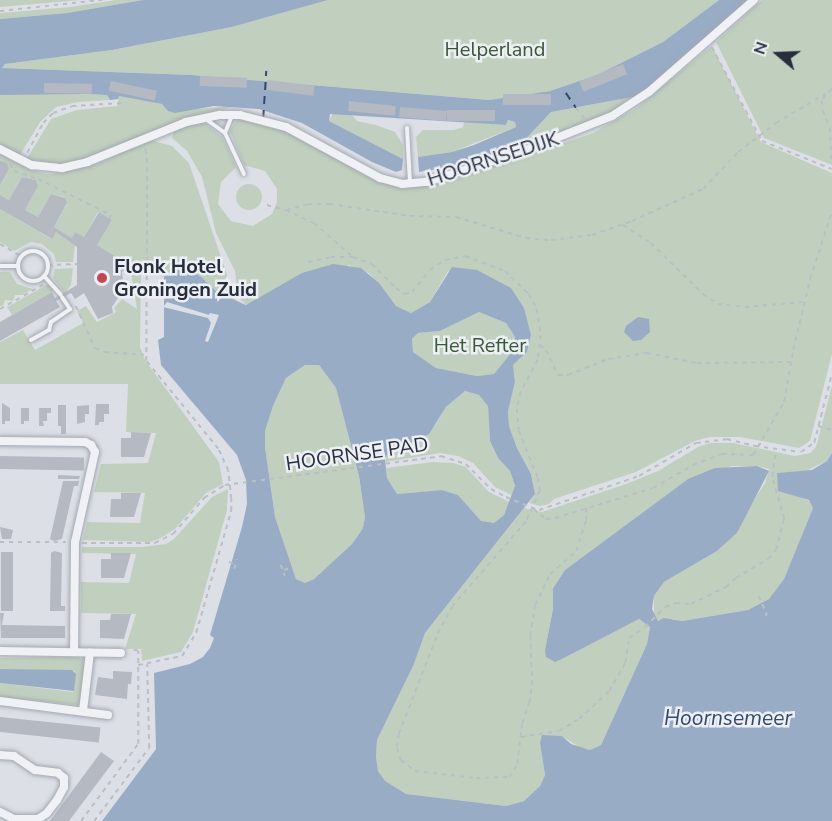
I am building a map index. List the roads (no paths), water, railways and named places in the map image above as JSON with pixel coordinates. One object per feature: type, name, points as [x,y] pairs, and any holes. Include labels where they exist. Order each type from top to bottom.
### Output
[{"type":"street","name":"HOORNSEDIJK","points":[[0,149],[22,162],[42,167],[62,168],[87,162],[168,128],[204,118],[233,115],[276,123],[316,141],[373,175],[410,184],[455,174],[612,117],[650,91],[754,0]]},
{"type":"street","points":[[0,441],[84,442],[91,445],[94,452],[75,542],[74,652]]},
{"type":"street","points":[[0,651],[121,653]]},
{"type":"street","points":[[83,711],[90,652]]},
{"type":"street","points":[[0,701],[108,715]]},
{"type":"street","points":[[0,755],[14,756],[35,771],[58,773],[64,778],[64,787],[47,813],[38,819],[14,819],[0,812]]},
{"type":"lane","points":[[225,133],[233,115]]},
{"type":"lane","points":[[204,118],[225,133],[244,174]]},
{"type":"lane","points":[[406,128],[410,184]]},
{"type":"lane","points":[[29,251],[39,252],[48,265],[44,276],[38,280],[29,281],[21,276],[17,266],[21,256],[29,251]]},
{"type":"lane","points":[[0,266],[17,266]]},
{"type":"lane","points":[[44,276],[70,309]]},
{"type":"lane","points":[[31,340],[49,330],[51,322],[76,306]]},
{"type":"water","points":[[143,0],[328,0],[232,27],[112,50],[5,64],[2,68],[192,75],[489,100],[550,91],[597,75],[663,42],[719,0],[748,0],[638,96],[551,112],[521,144],[457,166],[419,172],[418,157],[452,152],[474,145],[516,127],[515,122],[508,120],[506,125],[330,114],[329,121],[403,159],[402,170],[396,172],[372,162],[302,123],[259,109],[214,106],[175,113],[168,111],[162,104],[119,96],[118,99],[110,100],[107,95],[85,94],[0,95],[0,19],[67,13]]},
{"type":"water","name":"Hoornsemeer","points":[[333,264],[361,268],[379,283],[396,306],[411,313],[430,302],[452,267],[477,270],[511,288],[524,308],[531,335],[527,352],[513,365],[515,382],[508,411],[509,426],[517,448],[531,474],[535,494],[425,633],[414,664],[377,740],[378,771],[385,781],[406,794],[506,806],[524,801],[540,786],[545,775],[540,743],[542,735],[562,736],[571,744],[590,750],[601,745],[647,644],[650,627],[639,619],[555,662],[546,657],[545,650],[553,609],[553,588],[565,570],[688,479],[715,468],[757,466],[769,471],[737,533],[717,551],[664,582],[654,596],[652,609],[658,621],[664,618],[682,621],[748,610],[769,599],[784,579],[813,508],[809,500],[778,491],[777,473],[812,470],[827,461],[832,453],[832,821],[102,821],[156,749],[154,673],[190,664],[203,657],[210,648],[214,638],[210,635],[247,504],[246,480],[237,455],[161,365],[158,340],[164,337],[164,277],[173,270],[190,271],[200,276],[217,292],[246,305],[302,273]],"holes":[[[479,312],[506,323],[515,337],[511,353],[494,374],[477,376],[436,368],[413,352],[412,339],[418,333],[440,331]],[[305,365],[319,365],[336,388],[359,476],[365,517],[363,528],[352,544],[314,579],[305,583],[296,579],[275,517],[265,447],[265,431],[286,378]],[[465,391],[479,395],[488,406],[490,441],[498,458],[510,471],[515,486],[504,515],[494,523],[481,521],[458,495],[442,490],[397,494],[387,478],[385,460],[387,455],[429,434],[446,407]]]},
{"type":"water","points":[[638,317],[649,319],[650,332],[641,340],[633,341],[624,332],[626,326]]},
{"type":"water","points":[[0,669],[72,670],[76,674],[74,691],[0,683]]},
{"type":"place","name":"Flonk Hotel Groningen Zuid","points":[[102,278]]},
{"type":"park label","name":"Helperland","points":[[495,49]]},
{"type":"park label","name":"Het Refter","points":[[480,345]]}]
